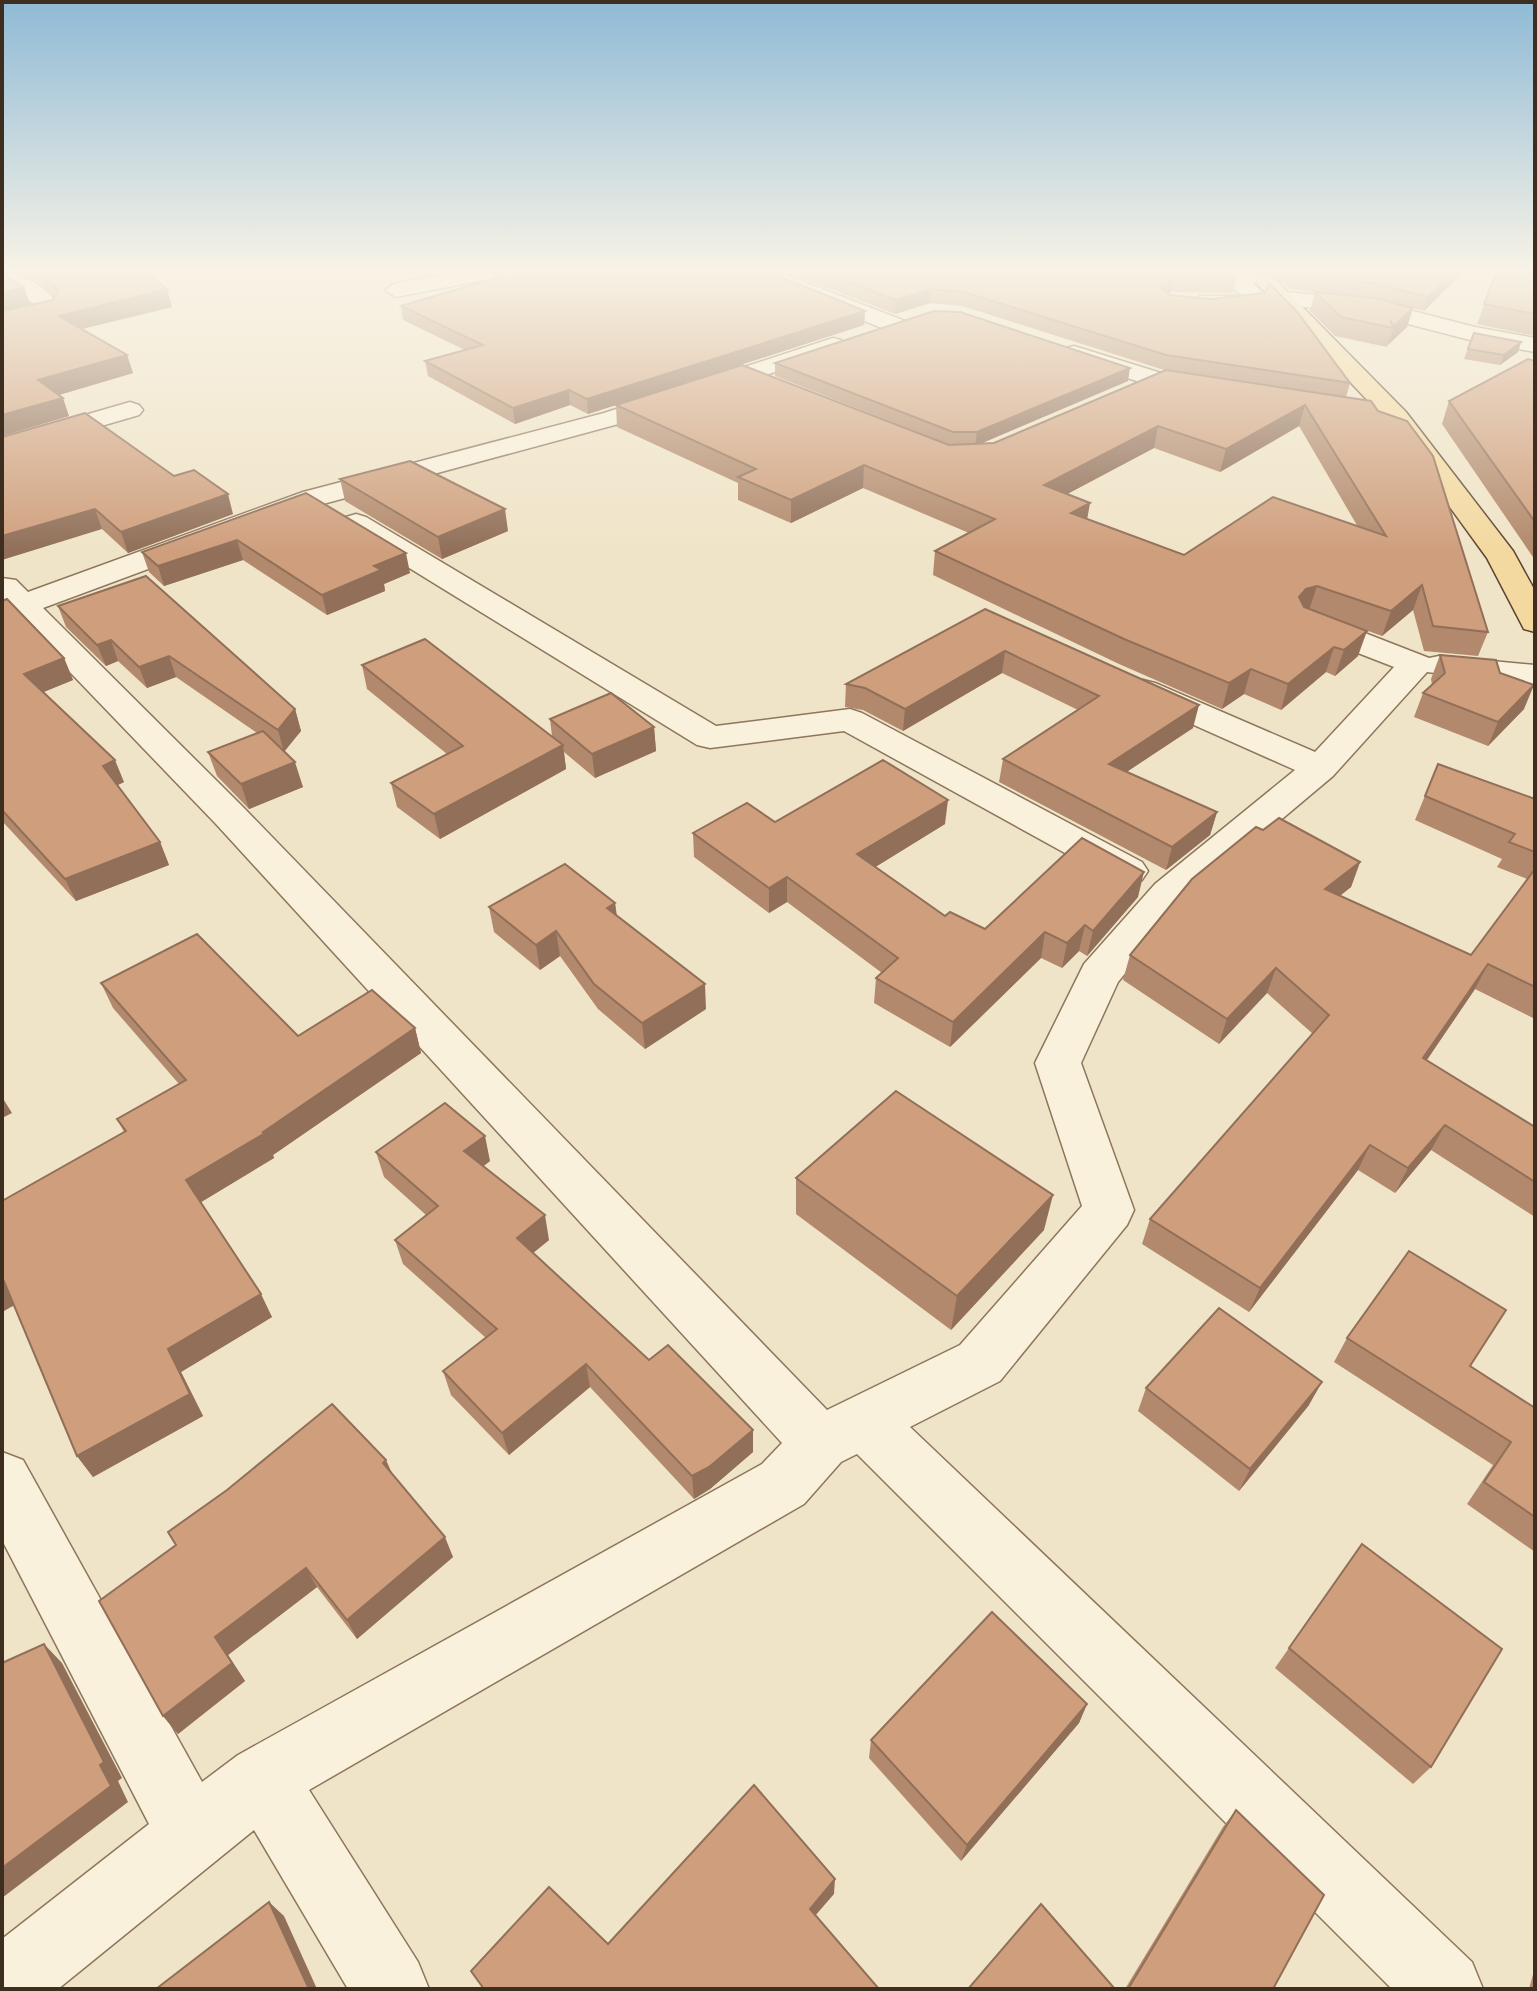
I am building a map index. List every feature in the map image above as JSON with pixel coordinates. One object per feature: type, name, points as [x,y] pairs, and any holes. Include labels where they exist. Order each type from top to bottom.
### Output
[{"type":"main road","points":[[1349,366],[1397,417],[1502,557],[1533,613]]},
{"type":"street","points":[[766,366],[613,418],[313,498],[9,600],[252,839],[842,1432],[1445,1989]]},
{"type":"street","points":[[1115,366],[1158,380],[1229,390]]},
{"type":"street","points":[[740,374],[784,392]]},
{"type":"street","points":[[1119,398],[1158,380]]},
{"type":"street","points":[[1355,409],[1397,417]]},
{"type":"street","points":[[2,447],[130,410]]},
{"type":"street","points":[[313,498],[710,737],[850,720],[1169,893]]},
{"type":"street","points":[[1310,623],[1416,664],[1535,675]]},
{"type":"street","points":[[2,1986],[262,1779],[783,1484],[842,1432],[980,1363],[1109,1210],[1058,1063],[1099,975],[1169,893],[1320,768],[1416,664]]},
{"type":"street","points":[[1120,681],[1320,768]]},
{"type":"street","points":[[2,1480],[193,1835]]},
{"type":"street","points":[[262,1779],[391,1989]]},
{"type":"building","points":[[2,366],[88,366],[38,380],[63,398],[2,415]]},
{"type":"building","points":[[434,366],[692,366],[587,399],[569,390],[513,408]]},
{"type":"building","points":[[744,366],[949,445],[994,443],[1166,370],[1371,401],[1378,411],[1407,421],[1433,456],[1488,632],[1433,626],[1422,585],[1391,611],[1317,586],[1306,589],[1299,597],[1304,607],[1367,631],[1344,650],[1334,647],[1288,684],[1251,669],[1229,683],[1124,639],[935,551],[995,519],[864,465],[791,500],[738,477],[756,469],[616,405]],"holes":[[[1305,405],[1386,536],[1273,497],[1184,555],[1071,513],[1090,503],[1044,485],[1158,426],[1226,449]]]},
{"type":"building","points":[[783,366],[1130,368],[977,432],[953,432]]},
{"type":"building","points":[[1238,366],[1337,366],[1350,383]]},
{"type":"building","points":[[1515,366],[1535,366],[1535,522],[1449,401]]},
{"type":"building","points":[[85,413],[174,476],[194,470],[228,494],[121,532],[95,509],[2,536],[2,437]]},
{"type":"building","points":[[410,461],[505,509],[438,537],[340,479]]},
{"type":"building","points":[[306,493],[406,553],[374,566],[381,570],[322,595],[237,540],[158,566],[142,552]]},
{"type":"building","points":[[146,576],[295,709],[278,730],[169,656],[139,667],[111,640],[97,645],[58,606]]},
{"type":"building","points":[[7,599],[64,658],[24,674],[115,760],[103,766],[160,842],[65,879],[2,810],[2,601]]},
{"type":"building","points":[[985,609],[1199,705],[1109,764],[1217,812],[1172,847],[1003,759],[1099,696],[1005,651],[905,709],[865,688],[846,684]]},
{"type":"building","points":[[425,639],[563,745],[434,814],[391,783],[463,746],[362,665]]},
{"type":"building","points":[[1440,655],[1496,660],[1500,673],[1534,685],[1498,722],[1423,693],[1445,673]]},
{"type":"building","points":[[611,693],[654,727],[592,754],[550,719]]},
{"type":"building","points":[[263,731],[295,762],[241,784],[208,752]]},
{"type":"building","points":[[883,760],[948,800],[857,854],[945,916],[950,912],[985,929],[1082,838],[1144,872],[1093,931],[1085,925],[1067,943],[1045,932],[953,1022],[876,978],[898,958],[787,877],[769,888],[693,833],[747,803],[775,822]]},
{"type":"building","points":[[1438,764],[1535,799],[1535,852],[1509,842],[1515,834],[1425,796]]},
{"type":"building","points":[[1279,818],[1360,862],[1325,889],[1471,955],[1535,869],[1535,987],[1488,964],[1423,1058],[1535,1127],[1535,1182],[1445,1125],[1408,1168],[1370,1145],[1260,1288],[1150,1219],[1329,1015],[1276,968],[1227,1019],[1130,955],[1192,879],[1256,827],[1263,830]]},
{"type":"building","points":[[565,864],[615,903],[607,908],[705,984],[642,1023],[594,984],[556,931],[536,945],[489,907]]},
{"type":"building","points":[[197,934],[298,1036],[372,990],[415,1028],[265,1133],[186,1180],[261,1294],[168,1349],[190,1394],[77,1456],[2,1280],[2,1201],[126,1131],[117,1119],[186,1080],[101,983]]},
{"type":"building","points":[[896,1091],[1053,1195],[957,1296],[796,1178]]},
{"type":"building","points":[[445,1103],[485,1136],[464,1151],[545,1215],[517,1238],[649,1360],[668,1345],[753,1430],[709,1467],[692,1476],[586,1364],[502,1433],[443,1371],[497,1329],[395,1240],[438,1206],[376,1152]]},
{"type":"building","points":[[1409,1251],[1506,1310],[1470,1366],[1535,1408],[1535,1517],[1484,1482],[1511,1442],[1347,1338]]},
{"type":"building","points":[[1219,1308],[1322,1382],[1250,1469],[1146,1388]]},
{"type":"building","points":[[332,1404],[386,1460],[383,1463],[445,1537],[347,1620],[306,1568],[215,1637],[232,1663],[163,1716],[99,1601],[176,1545],[168,1532],[227,1490]]},
{"type":"building","points":[[1362,1544],[1502,1649],[1431,1767],[1289,1648]]},
{"type":"building","points":[[992,1612],[1087,1704],[967,1845],[871,1740]]},
{"type":"building","points":[[44,1644],[104,1762],[100,1765],[111,1786],[2,1868],[2,1663]]},
{"type":"building","points":[[754,1785],[835,1879],[810,1909],[879,1989],[484,1989],[471,1971],[549,1887],[608,1944]]},
{"type":"building","points":[[1236,1810],[1324,1895],[1273,1989],[1128,1989]]},
{"type":"building","points":[[269,1902],[309,1989],[156,1989]]},
{"type":"building","points":[[1041,1904],[1115,1989],[968,1989]]}]
